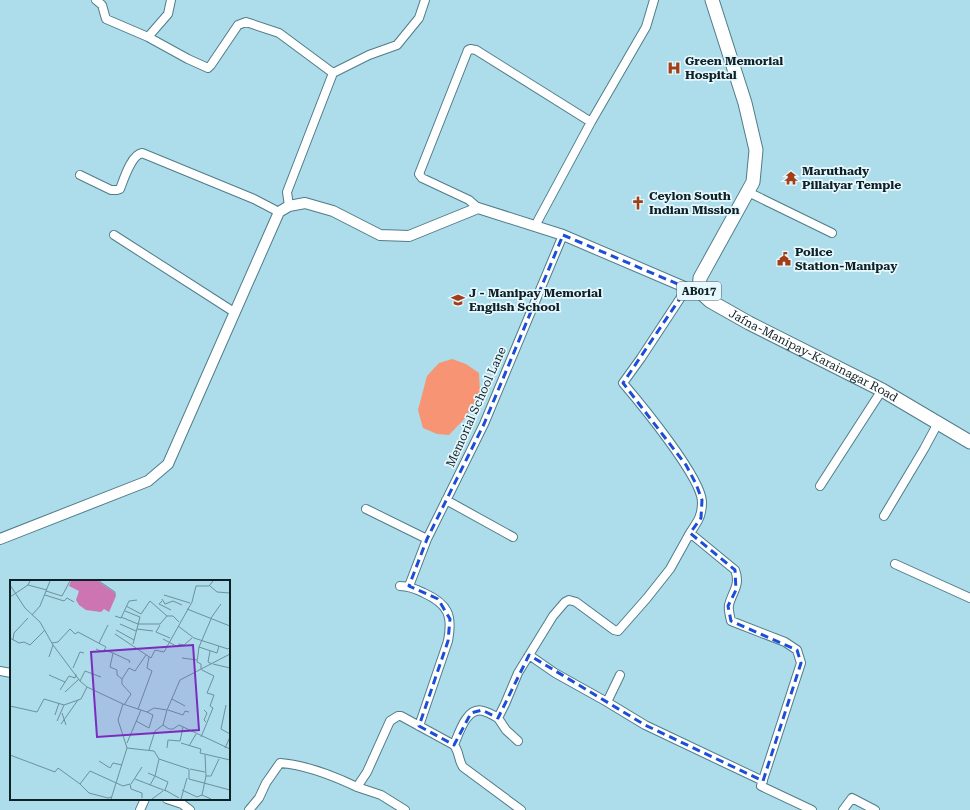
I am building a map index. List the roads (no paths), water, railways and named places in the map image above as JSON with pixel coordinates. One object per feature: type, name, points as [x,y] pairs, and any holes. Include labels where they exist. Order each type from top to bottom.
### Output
[{"type":"main road","name":"AB017","points":[[693,289],[753,182],[756,150],[745,103],[712,0]]},
{"type":"main road","name":"Jafna-Manipay-Karainagar Road","points":[[693,289],[710,301],[749,323],[882,390],[970,442]]},
{"type":"street","points":[[96,0],[102,5],[106,19],[148,37],[188,60],[208,68],[238,25],[246,22],[279,33],[332,73]]},
{"type":"street","points":[[148,37],[168,14],[171,0]]},
{"type":"street","points":[[289,206],[287,192],[332,73],[368,55],[397,45],[418,18],[425,0]]},
{"type":"street","points":[[535,226],[591,122],[646,27],[654,0]]},
{"type":"street","points":[[498,718],[518,673],[553,616],[565,602],[569,600],[576,602],[614,630],[618,631],[670,569],[690,532],[700,518],[702,500],[686,464],[623,383],[693,289],[563,235],[478,208],[469,200],[422,178],[420,174],[468,50],[470,49],[476,50],[591,122]]},
{"type":"street","points":[[80,175],[111,190],[120,189],[133,158],[137,154],[142,153],[254,199],[279,212]]},
{"type":"street","points":[[748,192],[832,233]]},
{"type":"street","points":[[0,539],[148,481],[168,464],[279,212],[289,206],[305,203],[333,211],[380,235],[410,236],[478,208]]},
{"type":"street","points":[[114,235],[234,312]]},
{"type":"street","name":"Memorial School Lane","points":[[409,586],[427,539],[484,424],[563,235]]},
{"type":"street","points":[[820,486],[882,390]]},
{"type":"street","points":[[884,516],[938,423]]},
{"type":"street","points":[[446,500],[513,537]]},
{"type":"street","points":[[366,509],[427,539]]},
{"type":"street","points":[[690,532],[735,570],[738,576],[736,590],[728,606],[731,621],[785,642],[797,650],[802,663],[761,786],[812,810]]},
{"type":"street","points":[[895,564],[970,598]]},
{"type":"street","points":[[400,586],[409,586],[438,599],[444,606],[450,619],[448,641],[419,726]]},
{"type":"street","points":[[529,655],[555,673],[645,725],[763,780]]},
{"type":"street","points":[[0,671],[10,673]]},
{"type":"street","points":[[607,702],[620,675]]},
{"type":"street","points":[[454,744],[469,716],[475,711],[482,710],[498,718],[506,730],[518,742]]},
{"type":"street","points":[[357,787],[367,772],[390,721],[395,717],[401,716],[454,744],[459,752],[459,758],[463,767],[521,810]]},
{"type":"street","points":[[249,810],[259,798],[266,783],[280,763],[295,764],[332,775],[357,787],[381,795],[405,810]]},
{"type":"street","points":[[842,810],[852,798],[875,810]]},
{"type":"street","points":[[140,810],[144,800]]},
{"type":"street","points":[[170,800],[182,804],[190,810]]},
{"type":"place","name":"Green Memorial Hospital","points":[[674,68]]},
{"type":"place","name":"Maruthady Pillaiyar Temple","points":[[791,178]]},
{"type":"place","name":"Ceylon South Indian Mission","points":[[638,203]]},
{"type":"place","name":"Police Station-Manipay","points":[[784,259]]},
{"type":"place","name":"J - Manipay Memorial English School","points":[[458,300]]}]
